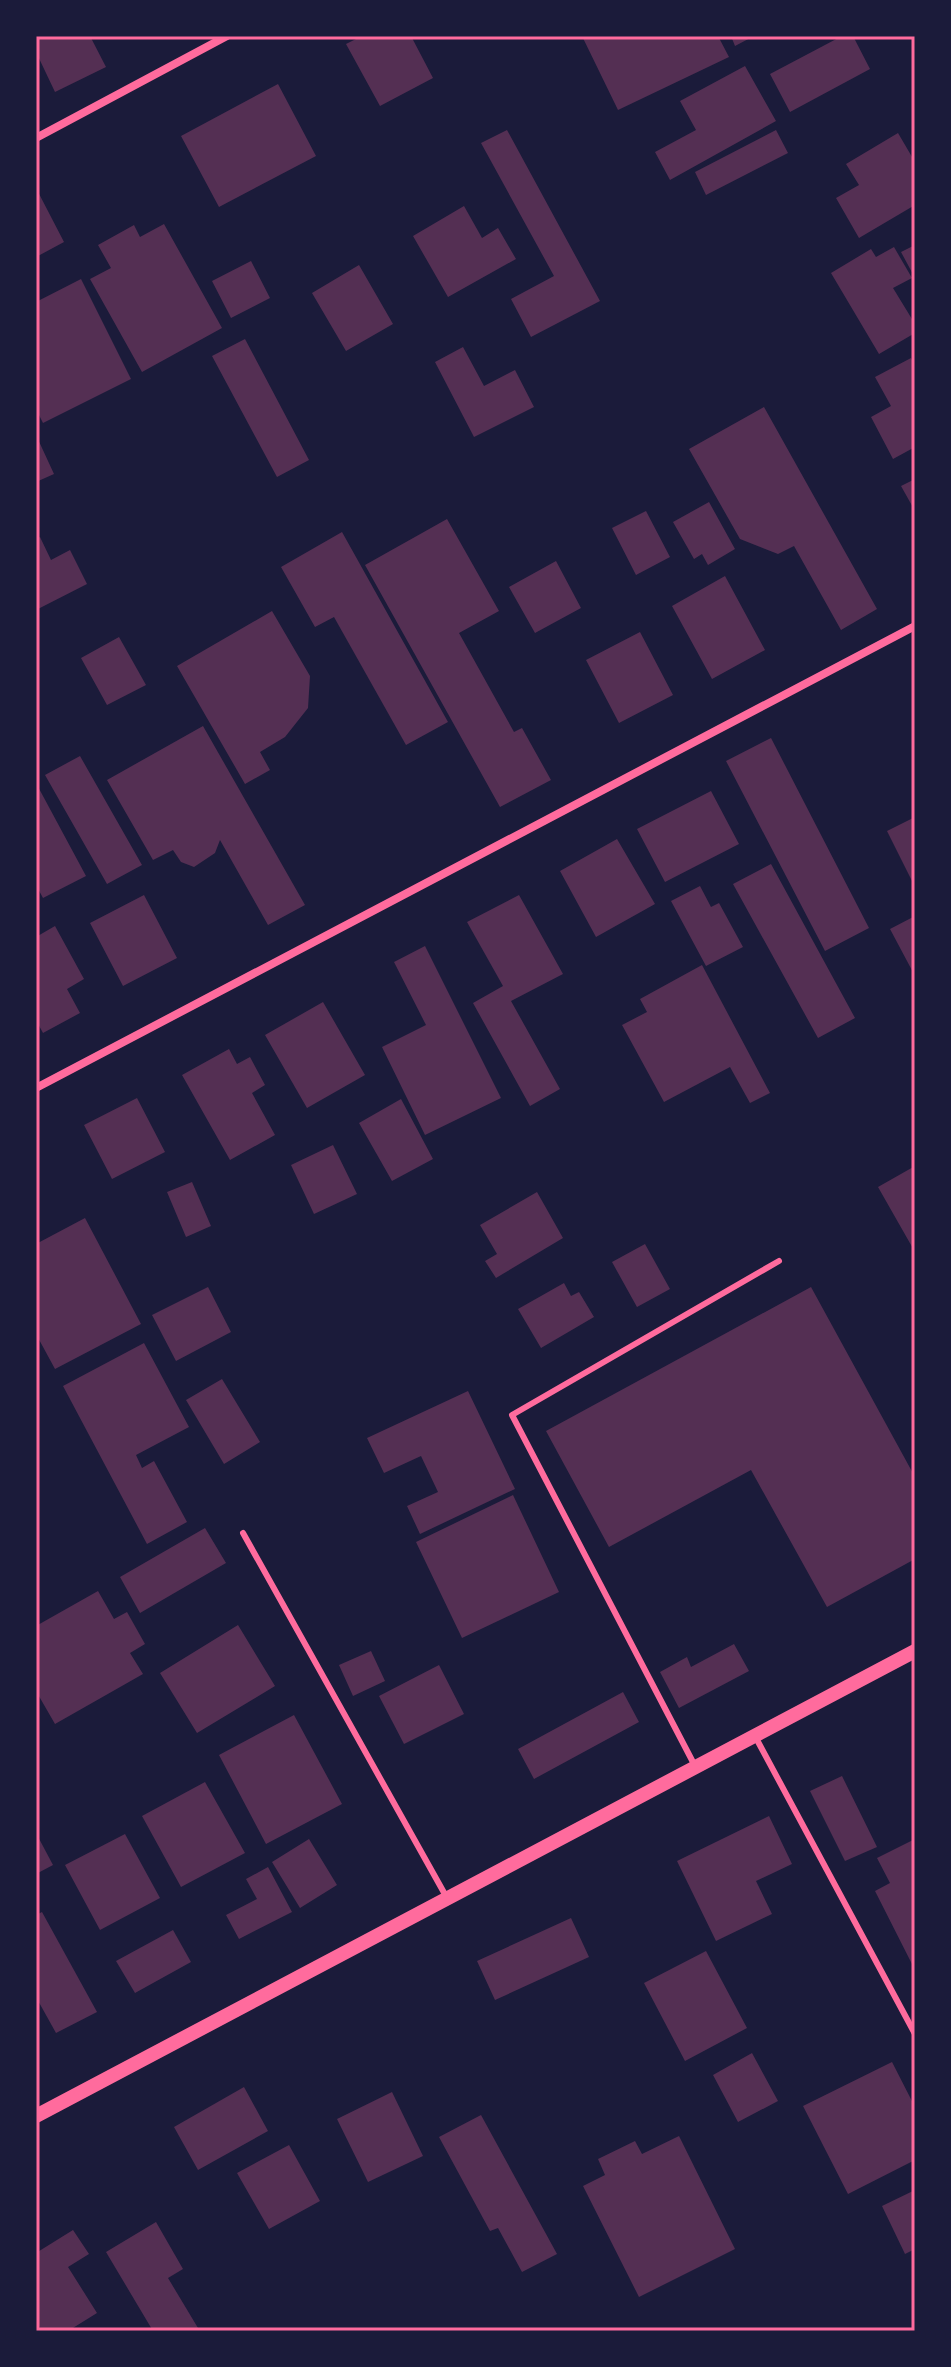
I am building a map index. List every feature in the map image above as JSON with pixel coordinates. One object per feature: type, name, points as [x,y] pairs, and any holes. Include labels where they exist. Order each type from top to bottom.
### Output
[{"type":"street","points":[[36,138],[227,36]]},
{"type":"street","points":[[36,1088],[915,626]]},
{"type":"street","points":[[36,2116],[915,1651]]},
{"type":"lane","points":[[695,1766],[512,1415],[779,1261]]},
{"type":"lane","points":[[243,1533],[447,1898]]},
{"type":"lane","points":[[755,1735],[915,2034]]},
{"type":"building","points":[[36,36],[90,36],[106,67],[55,92],[36,52]]},
{"type":"building","points":[[362,36],[411,36],[433,78],[380,106],[346,44]]},
{"type":"building","points":[[582,36],[718,36],[729,57],[618,110]]},
{"type":"building","points":[[731,36],[754,36],[735,46]]},
{"type":"building","points":[[842,36],[853,36],[870,69],[790,112],[770,74]]},
{"type":"building","points":[[745,66],[776,121],[670,180],[655,152],[696,130],[680,101]]},
{"type":"building","points":[[278,84],[316,156],[219,207],[181,136]]},
{"type":"building","points":[[507,130],[600,301],[531,337],[511,299],[554,276],[481,143]]},
{"type":"building","points":[[776,130],[788,153],[706,195],[695,172]]},
{"type":"building","points":[[898,133],[915,162],[915,205],[859,238],[836,198],[859,185],[846,164]]},
{"type":"building","points":[[36,188],[64,242],[38,256],[36,252]]},
{"type":"building","points":[[464,206],[482,238],[498,228],[516,259],[448,297],[413,236]]},
{"type":"building","points":[[164,224],[222,328],[142,372],[90,279],[111,268],[98,245],[134,225],[140,237]]},
{"type":"building","points":[[915,245],[915,278],[901,252]]},
{"type":"building","points":[[894,247],[912,278],[893,288],[915,324],[915,333],[879,354],[831,273],[871,249],[876,257]]},
{"type":"building","points":[[251,261],[270,298],[231,318],[212,281]]},
{"type":"building","points":[[359,265],[393,324],[346,351],[312,293]]},
{"type":"building","points":[[81,279],[131,379],[43,423],[36,409],[36,302]]},
{"type":"building","points":[[245,339],[309,460],[277,477],[212,356]]},
{"type":"building","points":[[463,347],[484,386],[515,370],[534,407],[474,437],[435,362]]},
{"type":"building","points":[[911,358],[915,366],[915,447],[893,459],[871,417],[891,406],[875,377]]},
{"type":"building","points":[[764,407],[877,609],[841,630],[794,546],[778,554],[740,539],[689,449]]},
{"type":"building","points":[[36,435],[54,474],[36,482]]},
{"type":"building","points":[[915,479],[915,511],[901,486]]},
{"type":"building","points":[[709,502],[735,549],[708,565],[702,554],[694,559],[673,522]]},
{"type":"building","points":[[646,511],[670,557],[636,575],[612,528]]},
{"type":"building","points":[[447,519],[499,611],[459,633],[514,732],[522,728],[551,780],[500,807],[365,565]]},
{"type":"building","points":[[342,532],[448,722],[406,745],[334,617],[315,627],[281,567]]},
{"type":"building","points":[[40,537],[51,560],[70,550],[87,584],[36,610],[36,539]]},
{"type":"building","points":[[556,561],[581,608],[535,633],[509,587]]},
{"type":"building","points":[[725,576],[765,650],[712,679],[672,606]]},
{"type":"building","points":[[272,611],[310,676],[308,708],[285,737],[260,752],[270,770],[245,784],[177,666]]},
{"type":"building","points":[[640,632],[673,695],[619,723],[586,660]]},
{"type":"building","points":[[119,637],[146,685],[107,705],[81,658]]},
{"type":"building","points":[[203,726],[305,905],[268,925],[220,840],[215,853],[194,867],[181,862],[173,850],[153,860],[107,780]]},
{"type":"building","points":[[771,738],[869,928],[825,951],[726,761]]},
{"type":"building","points":[[80,756],[142,865],[107,884],[45,775]]},
{"type":"building","points":[[36,783],[86,876],[43,898],[36,885]]},
{"type":"building","points":[[711,791],[739,844],[665,882],[637,829]]},
{"type":"building","points":[[915,817],[915,887],[887,831]]},
{"type":"building","points":[[617,839],[655,904],[596,937],[560,871]]},
{"type":"building","points":[[771,864],[855,1018],[818,1038],[733,884]]},
{"type":"building","points":[[700,886],[711,907],[719,903],[743,947],[706,966],[671,901]]},
{"type":"building","points":[[144,895],[177,958],[123,986],[90,923]]},
{"type":"building","points":[[519,895],[563,974],[511,1001],[560,1089],[530,1106],[473,1003],[503,986],[467,922]]},
{"type":"building","points":[[915,916],[915,976],[890,929]]},
{"type":"building","points":[[55,926],[84,979],[67,989],[80,1013],[43,1033],[36,1020],[36,937]]},
{"type":"building","points":[[425,946],[501,1098],[425,1135],[382,1047],[426,1025],[394,962]]},
{"type":"building","points":[[702,965],[770,1093],[750,1103],[730,1067],[664,1102],[622,1025],[647,1012],[640,999]]},
{"type":"building","points":[[323,1002],[365,1075],[307,1108],[265,1035]]},
{"type":"building","points":[[229,1049],[237,1064],[250,1057],[265,1085],[252,1093],[275,1135],[230,1160],[182,1075]]},
{"type":"building","points":[[137,1098],[165,1152],[112,1179],[84,1125]]},
{"type":"building","points":[[401,1099],[433,1159],[392,1181],[359,1123]]},
{"type":"building","points":[[333,1145],[357,1194],[314,1214],[291,1165]]},
{"type":"building","points":[[915,1166],[915,1252],[878,1187]]},
{"type":"building","points":[[192,1182],[211,1226],[186,1237],[167,1192]]},
{"type":"building","points":[[537,1192],[563,1238],[496,1278],[485,1261],[497,1254],[480,1225]]},
{"type":"building","points":[[85,1218],[141,1324],[55,1369],[36,1334],[36,1244]]},
{"type":"building","points":[[645,1244],[670,1289],[637,1307],[612,1262]]},
{"type":"building","points":[[564,1283],[571,1296],[579,1292],[594,1317],[541,1348],[518,1309]]},
{"type":"building","points":[[208,1287],[231,1332],[176,1361],[152,1315]]},
{"type":"building","points":[[811,1287],[915,1477],[915,1559],[827,1607],[751,1470],[609,1547],[546,1431]]},
{"type":"building","points":[[144,1343],[189,1427],[136,1455],[142,1468],[154,1461],[187,1522],[147,1544],[63,1386]]},
{"type":"building","points":[[222,1379],[260,1442],[224,1464],[186,1400]]},
{"type":"building","points":[[468,1391],[515,1489],[420,1534],[407,1506],[438,1492],[421,1456],[384,1473],[367,1438]]},
{"type":"building","points":[[513,1495],[559,1592],[462,1638],[416,1542]]},
{"type":"building","points":[[205,1528],[226,1563],[140,1613],[120,1577]]},
{"type":"building","points":[[98,1591],[114,1619],[127,1612],[145,1644],[130,1653],[143,1674],[55,1724],[36,1691],[36,1626]]},
{"type":"building","points":[[238,1625],[275,1686],[197,1733],[160,1673]]},
{"type":"building","points":[[734,1644],[749,1671],[679,1708],[660,1672],[687,1657],[691,1667]]},
{"type":"building","points":[[371,1651],[385,1681],[353,1696],[339,1665]]},
{"type":"building","points":[[439,1665],[464,1714],[404,1744],[379,1696]]},
{"type":"building","points":[[623,1692],[639,1722],[534,1779],[518,1749]]},
{"type":"building","points":[[294,1715],[342,1804],[266,1844],[219,1755]]},
{"type":"building","points":[[842,1776],[877,1847],[845,1861],[810,1791]]},
{"type":"building","points":[[205,1782],[245,1853],[181,1887],[142,1816]]},
{"type":"building","points":[[769,1816],[792,1864],[756,1881],[772,1914],[716,1941],[677,1861]]},
{"type":"building","points":[[36,1833],[53,1865],[36,1874]]},
{"type":"building","points":[[125,1834],[160,1898],[100,1930],[65,1865]]},
{"type":"building","points":[[309,1839],[337,1885],[300,1908],[272,1862]]},
{"type":"building","points":[[915,1839],[915,1970],[875,1891],[890,1883],[877,1858]]},
{"type":"building","points":[[268,1867],[292,1912],[239,1939],[226,1915],[257,1899],[246,1879]]},
{"type":"building","points":[[42,1912],[97,2012],[56,2033],[36,1997],[36,1915]]},
{"type":"building","points":[[571,1918],[589,1957],[495,2000],[477,1961]]},
{"type":"building","points":[[173,1930],[191,1962],[135,1993],[116,1961]]},
{"type":"building","points":[[706,1951],[747,2028],[685,2061],[644,1983]]},
{"type":"building","points":[[752,2053],[778,2101],[738,2122],[713,2075]]},
{"type":"building","points":[[892,2062],[915,2107],[915,2160],[848,2194],[803,2106]]},
{"type":"building","points":[[244,2087],[268,2131],[198,2170],[174,2127]]},
{"type":"building","points":[[392,2092],[423,2156],[368,2182],[337,2119]]},
{"type":"building","points":[[481,2115],[557,2254],[522,2272],[498,2228],[490,2231],[439,2137]]},
{"type":"building","points":[[679,2136],[735,2249],[639,2297],[583,2186],[605,2175],[598,2159],[635,2141],[642,2154]]},
{"type":"building","points":[[289,2145],[320,2201],[269,2229],[237,2173]]},
{"type":"building","points":[[915,2190],[915,2249],[905,2254],[882,2206]]},
{"type":"building","points":[[156,2222],[183,2269],[168,2278],[198,2328],[192,2331],[153,2331],[106,2252]]},
{"type":"building","points":[[73,2230],[89,2254],[68,2267],[97,2313],[68,2331],[42,2331],[36,2321],[36,2253]]}]
